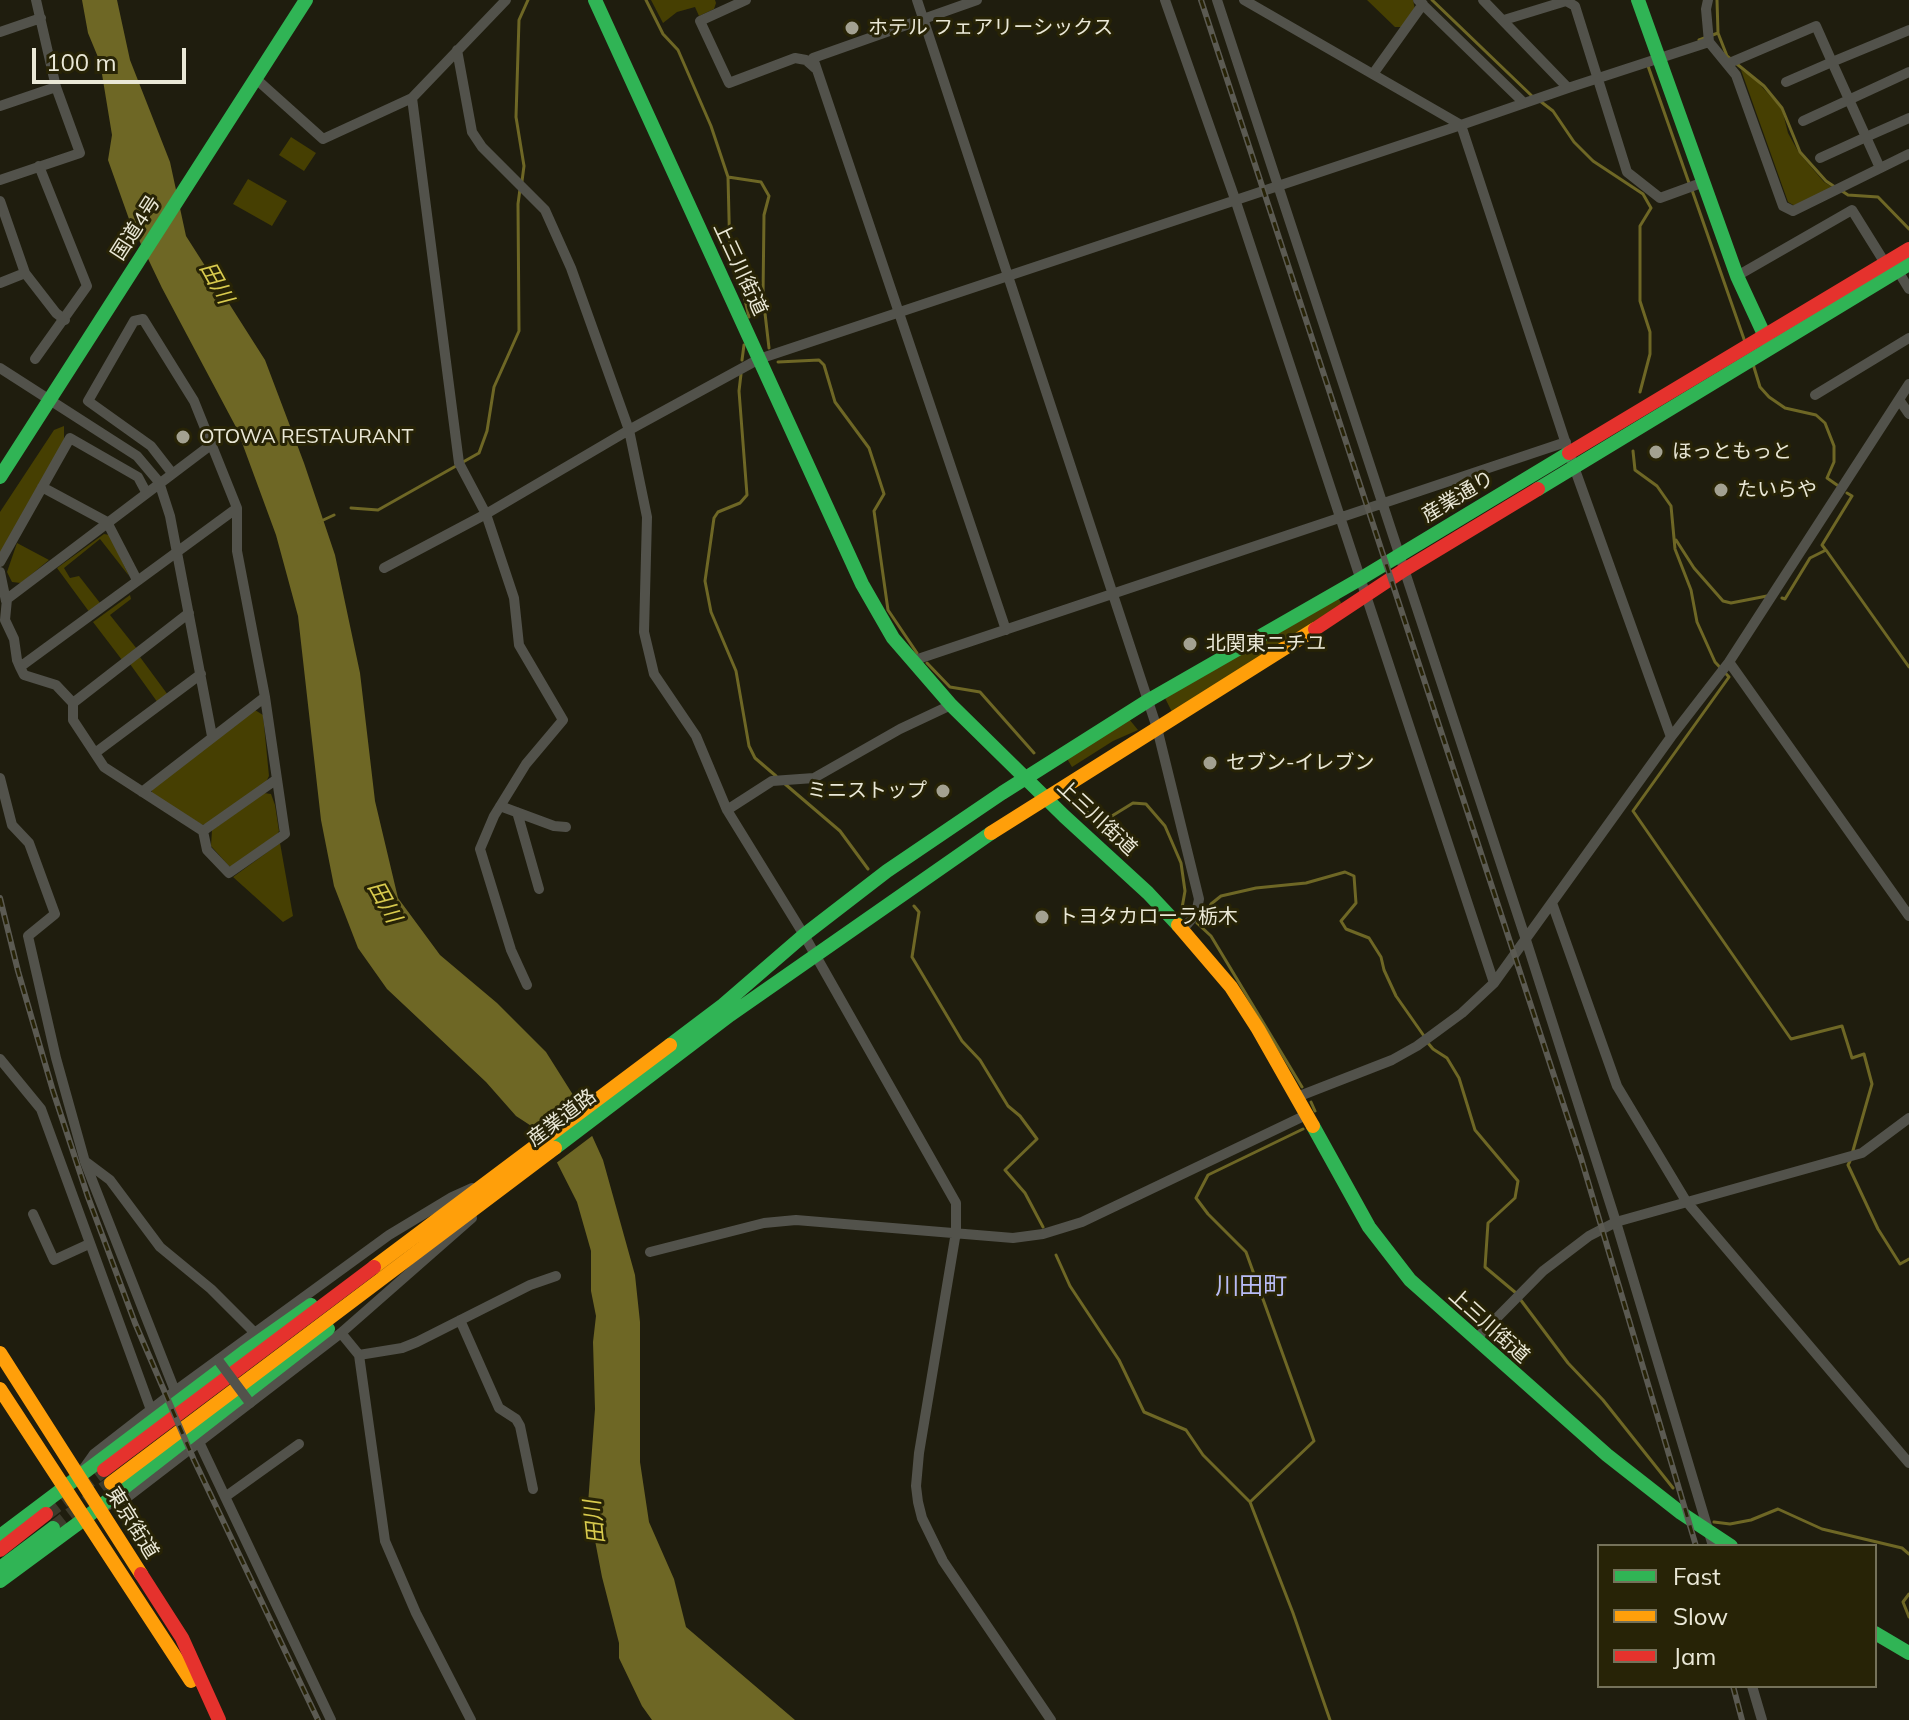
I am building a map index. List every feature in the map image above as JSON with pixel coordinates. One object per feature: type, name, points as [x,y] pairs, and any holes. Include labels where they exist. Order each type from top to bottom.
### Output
[{"type":"main road","name":"国道4号","points":[[0,477],[306,0]]},
{"type":"main road","name":"上三川街道","points":[[595,0],[884,626],[951,705],[1183,929],[1245,1007],[1376,1238],[1423,1293],[1607,1455],[1711,1539]]},
{"type":"main road","points":[[1638,0],[1737,276],[1767,342]]},
{"type":"main road","name":"産業通り","points":[[1045,797],[1272,657],[1365,595],[1402,563],[1570,454],[1898,266],[1909,249]]},
{"type":"main road","name":"産業通り","points":[[1026,777],[1149,700],[1360,579],[1402,563]]},
{"type":"main road","name":"産業道路","points":[[107,1477],[598,1107],[804,935],[887,871],[1026,777]]},
{"type":"main road","name":"産業道路","points":[[598,1107],[1045,797]]},
{"type":"main road","points":[[0,1536],[295,1315],[383,1270]]},
{"type":"main road","points":[[0,1581],[315,1341],[383,1270]]},
{"type":"main road","name":"東京街道","points":[[0,1353],[182,1638],[217,1720]]},
{"type":"main road","name":"東京街道","points":[[0,1389],[217,1720]]},
{"type":"main road","points":[[0,1550],[49,1521],[0,1568]]},
{"type":"main road","points":[[1877,1634],[1909,1653]]},
{"type":"street","points":[[0,180],[80,153],[56,87],[36,0]]},
{"type":"street","points":[[255,78],[323,139],[412,98],[506,0]]},
{"type":"street","points":[[746,0],[721,5],[700,21],[729,83],[795,58],[806,60],[817,69]]},
{"type":"street","points":[[917,0],[1149,700],[1199,899],[1196,914],[1183,929]]},
{"type":"street","points":[[977,0],[813,58],[1006,630]]},
{"type":"street","points":[[1165,0],[1235,199],[1494,983]]},
{"type":"street","points":[[1217,0],[1526,940],[1616,1222],[1711,1539]]},
{"type":"street","points":[[1483,0],[1568,88]]},
{"type":"street","points":[[1708,0],[1709,42],[1736,75],[1783,206],[1793,211],[1909,154]]},
{"type":"street","points":[[1250,1],[1461,125],[1570,454],[1671,737]]},
{"type":"street","points":[[1504,20],[1566,1],[1575,6],[1627,172],[1660,198],[1704,182]]},
{"type":"street","points":[[1373,74],[1420,2],[1524,103]]},
{"type":"street","points":[[0,32],[41,18]]},
{"type":"street","points":[[1727,64],[1816,26],[1880,168]]},
{"type":"street","points":[[1786,82],[1909,30]]},
{"type":"street","points":[[384,568],[486,514],[629,430],[759,359],[1709,42]]},
{"type":"street","points":[[457,50],[472,132],[482,147],[545,210],[571,268],[629,430],[647,517],[644,632],[654,674],[696,736],[727,810],[804,935],[956,1203],[956,1232],[919,1453],[918,1502],[922,1518],[943,1561],[1051,1720]]},
{"type":"street","points":[[1803,121],[1909,72]]},
{"type":"street","points":[[0,106],[56,87]]},
{"type":"street","points":[[412,98],[459,463],[486,514],[514,598],[519,645],[563,720],[526,764],[500,806],[480,849],[511,950],[527,985]]},
{"type":"street","points":[[1820,158],[1909,118]]},
{"type":"street","points":[[35,359],[87,286],[39,166]]},
{"type":"street","points":[[0,201],[25,273],[65,320]]},
{"type":"street","points":[[1737,276],[1852,210],[1898,266],[1909,289]]},
{"type":"street","points":[[0,283],[25,273]]},
{"type":"street","points":[[0,572],[5,620],[24,675],[56,685],[73,703],[73,720],[104,767],[203,831],[207,850],[229,873],[285,834],[265,697],[237,551],[237,508],[194,401],[143,319],[134,321],[88,401],[151,446],[172,473]]},
{"type":"street","points":[[1815,395],[1909,338]]},
{"type":"street","points":[[0,368],[137,456],[159,482],[178,553],[212,736]]},
{"type":"street","points":[[1297,1097],[1392,1060],[1417,1046],[1462,1013],[1494,983],[1671,737],[1729,662],[1909,384]]},
{"type":"street","points":[[1900,401],[1909,414]]},
{"type":"street","points":[[0,562],[70,438],[138,477],[146,492]]},
{"type":"street","points":[[3,602],[212,444]]},
{"type":"street","points":[[912,661],[1381,504],[1570,454]]},
{"type":"street","points":[[42,487],[107,522],[137,580]]},
{"type":"street","points":[[20,667],[237,508]]},
{"type":"street","points":[[73,703],[189,613]]},
{"type":"street","points":[[1729,662],[1909,916]]},
{"type":"street","points":[[95,753],[201,674]]},
{"type":"street","points":[[142,792],[265,697]]},
{"type":"street","points":[[727,810],[772,781],[814,778],[900,729],[951,705]]},
{"type":"street","points":[[0,778],[12,825],[29,843],[55,914],[28,936],[56,1058],[84,1160],[175,1391]]},
{"type":"street","points":[[203,831],[277,779]]},
{"type":"street","points":[[500,806],[554,826],[566,827]]},
{"type":"street","points":[[517,812],[539,889]]},
{"type":"street","points":[[1552,903],[1617,1086],[1686,1201],[1909,1463]]},
{"type":"street","points":[[0,1059],[41,1109],[151,1410]]},
{"type":"street","points":[[650,1252],[764,1223],[796,1220],[1013,1238],[1059,1230],[1306,1115]]},
{"type":"street","points":[[1475,1340],[1543,1271],[1589,1236],[1616,1222],[1862,1153],[1909,1118]]},
{"type":"street","points":[[84,1160],[110,1180],[160,1247],[211,1289],[255,1333]]},
{"type":"street","points":[[79,1476],[94,1454],[175,1391],[389,1235],[452,1197],[500,1182]]},
{"type":"street","points":[[99,1508],[125,1499],[341,1333],[500,1182]]},
{"type":"street","points":[[33,1214],[54,1260],[89,1244]]},
{"type":"street","points":[[359,1355],[402,1348],[530,1285],[556,1276]]},
{"type":"street","points":[[460,1320],[499,1408],[516,1419],[520,1426],[533,1489]]},
{"type":"street","points":[[341,1333],[359,1355],[385,1541],[416,1613],[471,1720]]},
{"type":"street","points":[[218,1360],[250,1403]]},
{"type":"street","points":[[199,1442],[331,1720]]},
{"type":"street","points":[[225,1497],[299,1444]]},
{"type":"street","points":[[1753,1688],[1762,1720]]},
{"type":"shaded area","points":[[651,0],[715,0],[716,3],[714,9],[699,16],[695,7],[677,12],[663,23]]},
{"type":"shaded area","points":[[1367,0],[1413,0],[1415,9],[1403,27],[1395,27]]},
{"type":"shaded area","points":[[1741,70],[1753,77],[1782,109],[1788,133],[1799,153],[1824,182],[1834,188],[1795,206],[1788,202]]},
{"type":"shaded area","points":[[291,137],[316,153],[304,171],[279,155]]},
{"type":"shaded area","points":[[248,179],[287,201],[272,226],[233,204]]},
{"type":"shaded area","points":[[64,426],[64,441],[0,556],[0,512],[54,430]]},
{"type":"shaded area","points":[[104,534],[110,535],[129,576],[100,539],[64,568],[70,578],[79,576],[100,603],[90,613],[57,568]]},
{"type":"shaded area","points":[[17,543],[49,560],[21,583],[12,582],[7,572]]},
{"type":"shaded area","points":[[130,595],[131,599],[110,615],[137,649],[122,660],[93,622]]},
{"type":"shaded area","points":[[1338,598],[1342,604],[1172,712],[1165,698]]},
{"type":"shaded area","points":[[140,657],[168,695],[158,703],[130,664]]},
{"type":"shaded area","points":[[255,710],[263,715],[269,776],[266,782],[202,825],[152,794],[152,788]]},
{"type":"shaded area","points":[[1129,719],[1138,730],[1113,741],[1072,767],[1066,757]]},
{"type":"shaded area","points":[[264,793],[271,794],[279,831],[276,837],[235,866],[229,866],[211,846],[212,830]]},
{"type":"shaded area","points":[[280,843],[293,916],[283,922],[233,877]]},
{"type":"water","name":"田川","points":[[82,0],[117,0],[130,60],[170,162],[186,236],[265,360],[304,463],[335,555],[360,673],[375,801],[398,898],[440,955],[497,1003],[546,1052],[575,1098],[603,1160],[635,1275],[640,1322],[640,1462],[649,1522],[674,1579],[686,1627],[795,1720],[652,1720],[619,1658],[619,1643],[588,1504],[595,1409],[593,1342],[596,1316],[591,1291],[591,1251],[577,1202],[542,1133],[516,1116],[486,1082],[387,989],[358,948],[334,886],[321,820],[298,616],[276,535],[237,429],[129,219],[108,160],[112,135],[100,62],[88,33]]},
{"type":"pier","points":[[580,1098],[596,1133],[555,1164],[539,1135],[534,1132]]},
{"type":"waterway","points":[[522,181],[524,166],[516,117],[519,20],[528,0]]},
{"type":"waterway","points":[[646,0],[663,34],[678,50],[711,126],[728,177],[730,257],[740,279],[749,317]]},
{"type":"waterway","points":[[1432,0],[1533,97]]},
{"type":"waterway","points":[[1717,0],[1718,33],[1727,56],[1764,86],[1782,108],[1800,152],[1835,187]]},
{"type":"waterway","points":[[1699,40],[1718,33]]},
{"type":"waterway","points":[[1648,66],[1689,183]]},
{"type":"waterway","points":[[1540,101],[1553,111],[1574,142],[1593,161],[1643,194],[1651,208],[1640,226],[1640,301],[1650,332],[1650,354],[1640,392]]},
{"type":"waterway","points":[[728,177],[761,182],[769,196],[764,215],[763,296],[769,348]]},
{"type":"waterway","points":[[351,508],[378,510],[479,453],[487,431],[494,387],[519,331],[520,189]]},
{"type":"waterway","points":[[1692,190],[1745,342]]},
{"type":"waterway","points":[[1842,191],[1848,195],[1878,197],[1909,229]]},
{"type":"waterway","points":[[742,360],[744,345]]},
{"type":"waterway","points":[[778,362],[819,360],[824,365],[835,402],[869,448],[884,494],[874,511],[888,610],[917,653]]},
{"type":"waterway","points":[[1753,364],[1760,387],[1769,397],[1785,408],[1816,415],[1825,423],[1834,446],[1834,462],[1827,478],[1837,485]]},
{"type":"waterway","points":[[741,374],[739,391],[747,495],[740,503],[718,512],[714,518],[705,581],[711,612],[736,671],[749,746],[755,758],[776,776]]},
{"type":"waterway","points":[[1633,451],[1635,470],[1657,486],[1671,506],[1675,549],[1691,590],[1697,622],[1715,662],[1729,677],[1633,811],[1791,1039],[1842,1026],[1852,1058],[1864,1054],[1872,1084],[1852,1154]]},
{"type":"waterway","points":[[1825,549],[1822,545],[1852,496],[1847,493]]},
{"type":"waterway","points":[[319,522],[334,515]]},
{"type":"waterway","points":[[1676,540],[1694,568],[1723,601],[1731,603],[1767,596]]},
{"type":"waterway","points":[[1782,598],[1785,599],[1810,558],[1826,550],[1909,667]]},
{"type":"waterway","points":[[927,663],[950,687],[980,692],[1034,753]]},
{"type":"waterway","points":[[785,784],[840,831],[868,869]]},
{"type":"waterway","points":[[1076,801],[1091,816],[1107,819],[1133,803],[1146,804],[1165,826],[1181,863],[1185,891],[1182,908],[1187,915]]},
{"type":"waterway","points":[[1201,926],[1211,904],[1221,896],[1256,888],[1306,883],[1345,872],[1354,876],[1356,903],[1341,921],[1346,929],[1369,938],[1381,957],[1396,996],[1424,1036]]},
{"type":"waterway","points":[[914,906],[919,912],[912,957],[962,1041],[980,1060],[1008,1106],[1020,1116],[1037,1139],[1005,1170],[1025,1193],[1043,1227]]},
{"type":"waterway","points":[[1197,923],[1211,936],[1302,1087]]},
{"type":"waterway","points":[[1428,1043],[1447,1058],[1459,1078],[1475,1130],[1518,1181],[1515,1198],[1488,1223],[1485,1267],[1516,1293]]},
{"type":"waterway","points":[[1311,1102],[1315,1111]]},
{"type":"waterway","points":[[1303,1129],[1208,1175],[1196,1198],[1246,1252],[1314,1441],[1250,1502],[1330,1720]]},
{"type":"waterway","points":[[1850,1161],[1848,1165],[1878,1229],[1900,1264],[1909,1259]]},
{"type":"waterway","points":[[1056,1255],[1070,1286],[1119,1360],[1144,1412],[1186,1430],[1203,1455],[1250,1502]]},
{"type":"waterway","points":[[1520,1299],[1568,1363],[1603,1400],[1673,1488]]},
{"type":"waterway","points":[[1714,1522],[1730,1524],[1751,1520],[1778,1509],[1822,1529],[1902,1548],[1909,1554]]},
{"type":"waterway","points":[[1909,1594],[1903,1602],[1909,1617]]},
{"type":"tunnel","points":[[46,1514],[104,1470]]},
{"type":"tunnel","points":[[53,1528],[111,1483]]},
{"type":"railway","points":[[1201,0],[1581,1158],[1695,1544]]},
{"type":"railway","points":[[0,898],[53,1091],[135,1323],[194,1460],[318,1720]]},
{"type":"railway","points":[[1734,1688],[1742,1720]]},
{"type":"traffic: fast","points":[[0,477],[306,0]]},
{"type":"traffic: fast","points":[[595,0],[862,584],[893,638],[951,705],[1178,925]]},
{"type":"traffic: fast","points":[[1638,0],[1737,276],[1768,343]]},
{"type":"traffic: fast","points":[[1538,489],[1909,264]]},
{"type":"traffic: fast","points":[[670,1045],[887,871],[1002,793],[1149,700],[1360,579],[1569,453]]},
{"type":"traffic: fast","points":[[555,1148],[730,1015],[991,833]]},
{"type":"traffic: fast","points":[[1313,1126],[1369,1227],[1410,1280],[1607,1455],[1681,1513],[1728,1544]]},
{"type":"traffic: fast","points":[[0,1536],[311,1305]]},
{"type":"traffic: fast","points":[[0,1581],[328,1329]]},
{"type":"traffic: fast","points":[[0,1568],[53,1528]]},
{"type":"traffic: fast","points":[[1877,1634],[1909,1653]]},
{"type":"traffic: slow","points":[[991,833],[1315,629]]},
{"type":"traffic: slow","points":[[1178,925],[1231,987],[1313,1126]]},
{"type":"traffic: slow","points":[[374,1267],[670,1045]]},
{"type":"traffic: slow","points":[[111,1483],[555,1148]]},
{"type":"traffic: slow","points":[[0,1353],[141,1574]]},
{"type":"traffic: slow","points":[[0,1389],[191,1681]]},
{"type":"traffic: jam","points":[[1569,453],[1909,249]]},
{"type":"traffic: jam","points":[[1315,629],[1404,570],[1538,489]]},
{"type":"traffic: jam","points":[[104,1470],[374,1267]]},
{"type":"traffic: jam","points":[[0,1550],[46,1514]]},
{"type":"traffic: jam","points":[[141,1574],[182,1638],[219,1720]]},
{"type":"place","name":"ホテル フェアリーシックス","points":[[852,28]]},
{"type":"place","name":"OTOWA RESTAURANT","points":[[183,437]]},
{"type":"place","name":"ほっともっと","points":[[1656,452]]},
{"type":"place","name":"たいらや","points":[[1721,490]]},
{"type":"place","name":"北関東ニチユ","points":[[1190,644]]},
{"type":"place","name":"セブン-イレブン","points":[[1210,763]]},
{"type":"place","name":"ミニストップ","points":[[943,791]]},
{"type":"place","name":"トヨタカローラ栃木","points":[[1042,917]]},
{"type":"district","name":"川田町","points":[[1251,1287]]}]
